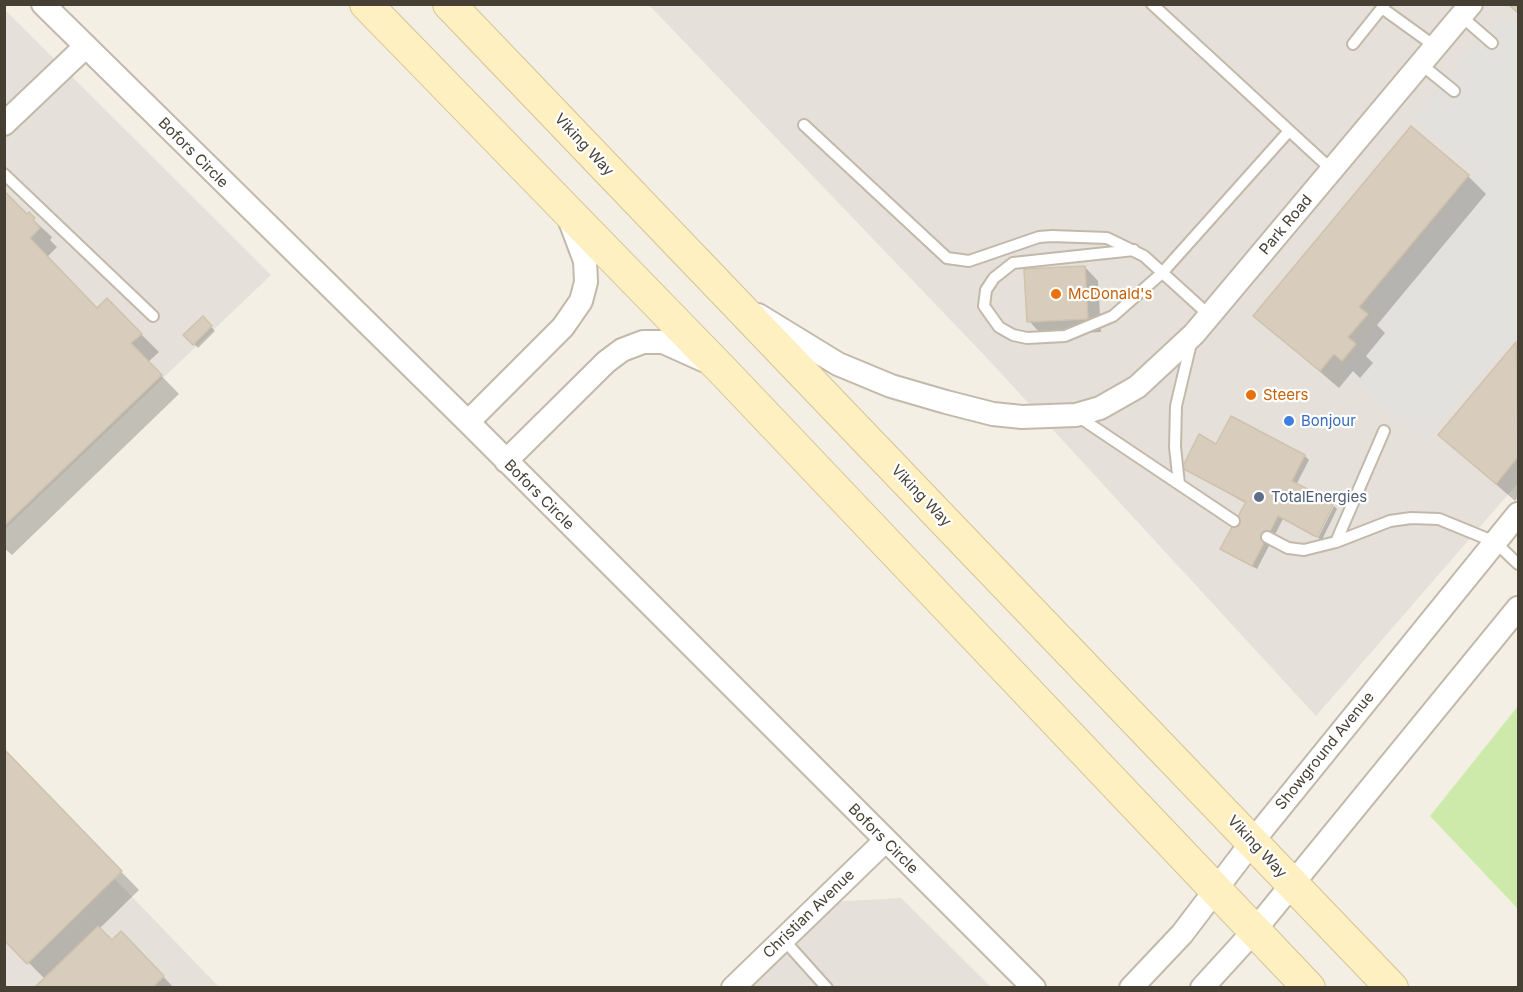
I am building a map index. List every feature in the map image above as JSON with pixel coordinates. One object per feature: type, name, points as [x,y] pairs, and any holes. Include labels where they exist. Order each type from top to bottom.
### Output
[{"type":"main road","points":[[366,4],[727,375],[1309,987]]},
{"type":"main road","name":"Viking Way","points":[[449,4],[1392,987]]},
{"type":"street","name":"Bofors Circle","points":[[43,4],[468,422],[1027,985]]},
{"type":"street","name":"Park Road","points":[[726,295],[838,364],[891,386],[993,414],[1022,417],[1076,415],[1100,408],[1137,387],[1194,334],[1466,10]]},
{"type":"street","points":[[4,124],[86,46]]},
{"type":"street","points":[[468,422],[563,327],[581,301],[586,282],[585,261],[576,234],[561,203]]},
{"type":"street","points":[[506,461],[606,362],[629,347],[643,342],[663,342],[691,352],[727,375]]},
{"type":"street","name":"Showground Avenue","points":[[1131,987],[1182,934],[1252,842],[1518,514]]},
{"type":"street","points":[[1202,987],[1254,931],[1518,608]]},
{"type":"street","name":"Christian Avenue","points":[[733,987],[885,841]]},
{"type":"lane","points":[[1152,4],[1333,171]]},
{"type":"lane","points":[[1353,44],[1383,6],[1436,47]]},
{"type":"lane","points":[[1466,10],[1492,43]]},
{"type":"lane","points":[[1422,65],[1454,91]]},
{"type":"lane","points":[[804,124],[946,258],[969,261],[1039,237],[1107,238],[1134,250],[1209,315]]},
{"type":"lane","points":[[1134,250],[1013,263],[994,278],[986,290],[984,306],[999,327],[1013,335],[1027,338],[1065,336],[1113,316],[1162,273],[1289,131]]},
{"type":"lane","points":[[4,174],[153,316]]},
{"type":"lane","points":[[1179,484],[1175,447],[1176,406],[1194,334]]},
{"type":"lane","points":[[1076,415],[1234,521]]},
{"type":"lane","points":[[1336,542],[1384,431]]},
{"type":"lane","points":[[1267,537],[1287,548],[1304,550],[1336,542],[1390,521],[1411,518],[1439,519],[1495,542],[1518,564]]},
{"type":"lane","points":[[783,939],[827,987]]},
{"type":"shaded area","points":[[649,5],[1518,5],[1518,483],[1316,716],[986,357]]},
{"type":"shaded area","points":[[4,9],[271,275],[5,529],[4,529]]},
{"type":"shaded area","points":[[1504,14],[1518,25],[1518,335],[1426,440],[1341,372],[1384,317],[1368,303],[1475,172],[1414,118]]},
{"type":"shaded area","points":[[5,765],[219,987],[5,987]]},
{"type":"shaded area","points":[[901,898],[991,987],[744,988],[827,902]]},
{"type":"green space","points":[[1518,706],[1518,909],[1430,816]]},
{"type":"building","points":[[1509,4],[1518,4],[1518,13],[1509,5]]},
{"type":"building","points":[[1411,126],[1469,175],[1359,307],[1368,314],[1348,337],[1356,344],[1342,361],[1334,354],[1320,371],[1253,316]]},
{"type":"building","points":[[4,191],[27,214],[29,212],[35,218],[33,220],[40,228],[30,238],[97,308],[107,298],[142,334],[131,343],[162,375],[4,526]]},
{"type":"building","name":"McDonald's","points":[[1085,266],[1088,319],[1027,322],[1024,269]]},
{"type":"building","points":[[203,316],[212,326],[193,345],[183,335]]},
{"type":"building","points":[[1516,342],[1518,457],[1496,484],[1438,435]]},
{"type":"building","points":[[1231,416],[1305,455],[1292,481],[1334,503],[1317,537],[1278,516],[1252,566],[1220,549],[1246,502],[1182,468],[1199,434],[1216,444]]},
{"type":"building","points":[[4,749],[122,871],[27,964],[4,940]]},
{"type":"building","points":[[98,926],[112,940],[121,931],[164,976],[155,985],[157,988],[34,988]]},
{"type":"place","name":"McDonald's","points":[[1056,294]]},
{"type":"place","name":"Steers","points":[[1251,395]]},
{"type":"place","name":"Bonjour","points":[[1289,421]]},
{"type":"place","name":"TotalEnergies","points":[[1259,497]]}]
